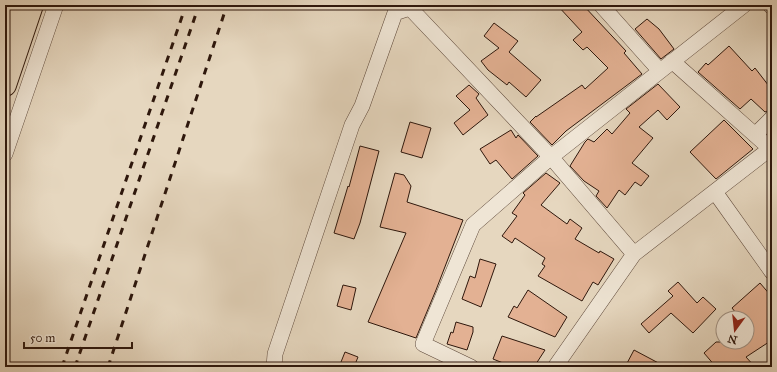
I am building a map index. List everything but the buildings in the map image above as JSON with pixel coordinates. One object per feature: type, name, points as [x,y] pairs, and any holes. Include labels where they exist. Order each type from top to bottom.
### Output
[{"type":"highway","points":[[5,32],[14,5]]},
{"type":"highway","points":[[5,85],[32,5]]},
{"type":"street","points":[[5,154],[56,5]]},
{"type":"street","points":[[601,5],[660,71]]},
{"type":"street","points":[[471,367],[423,344],[473,225],[551,157],[744,5]]},
{"type":"street","points":[[274,367],[275,354],[352,125],[362,106],[395,13],[412,6],[551,157],[634,254]]},
{"type":"street","points":[[555,367],[634,254],[771,149],[672,61]]},
{"type":"street","points":[[755,135],[772,118]]},
{"type":"street","points":[[715,192],[772,272]]},
{"type":"railway","points":[[62,367],[186,5]]},
{"type":"railway","points":[[75,367],[199,5]]},
{"type":"railway","points":[[108,367],[227,5]]}]
